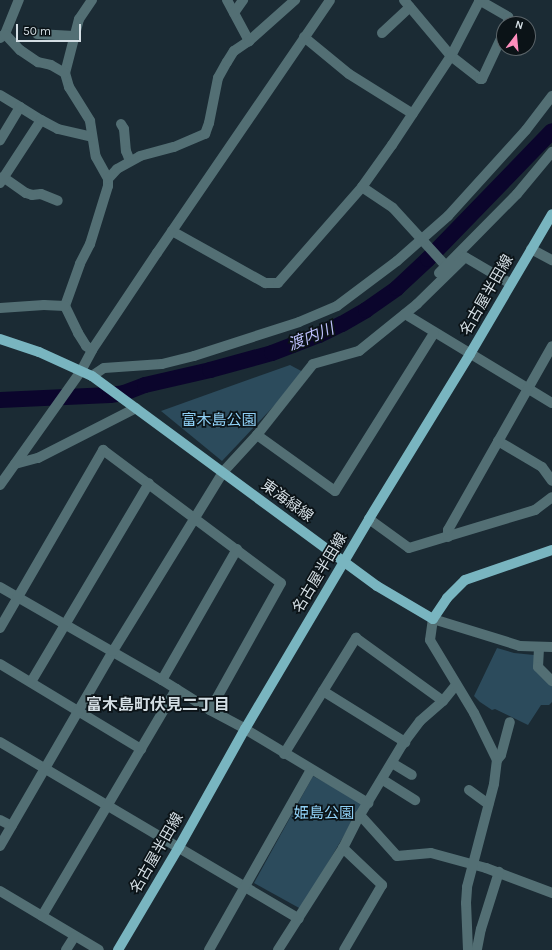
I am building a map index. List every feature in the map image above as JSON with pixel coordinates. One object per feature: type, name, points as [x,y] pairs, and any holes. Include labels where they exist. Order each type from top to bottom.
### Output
[{"type":"main road","name":"名古屋半田線","points":[[118,950],[179,847],[245,729],[344,561],[470,354],[552,214]]},
{"type":"main road","name":"東海緑線","points":[[0,338],[39,352],[92,376],[344,561],[398,599],[433,619]]},
{"type":"main road","points":[[433,619],[447,598],[465,580],[552,550]]},
{"type":"street","points":[[19,0],[3,36],[38,62],[51,65],[65,73]]},
{"type":"street","points":[[92,0],[79,19],[65,73],[69,87],[90,122],[96,157],[108,179],[108,186],[90,244],[80,264],[65,306],[78,334],[86,346],[92,350]]},
{"type":"street","points":[[227,0],[249,41]]},
{"type":"street","points":[[234,13],[243,0]]},
{"type":"street","points":[[108,179],[117,169],[140,156],[162,151],[204,134],[209,123],[218,78],[234,51],[249,41],[295,0]]},
{"type":"street","points":[[1,480],[15,464],[81,371],[92,350],[330,0]]},
{"type":"street","points":[[172,231],[266,283],[278,283],[362,187],[451,56],[480,0],[506,16]]},
{"type":"street","points":[[382,33],[407,3],[451,56],[480,79],[482,79],[496,49]]},
{"type":"street","points":[[37,34],[74,36]]},
{"type":"street","points":[[304,37],[349,74],[413,114]]},
{"type":"street","points":[[0,95],[58,129],[92,137]]},
{"type":"street","points":[[92,376],[104,368],[162,364],[299,322],[337,306],[424,240],[521,136],[552,96]]},
{"type":"street","points":[[0,140],[20,107]]},
{"type":"street","points":[[41,120],[11,169],[2,180],[26,193],[32,195],[41,194],[58,201]]},
{"type":"street","points":[[121,124],[124,129],[126,152],[130,161]]},
{"type":"street","points":[[417,304],[412,298],[517,194],[552,152]]},
{"type":"street","points":[[362,187],[393,208],[424,240],[446,266]]},
{"type":"street","points":[[531,249],[552,260]]},
{"type":"street","points":[[0,846],[113,652],[223,472],[257,435],[313,364],[359,350],[417,304],[465,257],[511,284]]},
{"type":"street","points":[[0,308],[44,305],[65,306]]},
{"type":"street","points":[[405,314],[434,333],[552,403]]},
{"type":"street","points":[[257,435],[335,491],[434,333]]},
{"type":"street","points":[[448,537],[448,530],[552,346]]},
{"type":"street","points":[[15,464],[38,458],[136,408]]},
{"type":"street","points":[[498,441],[542,467],[552,481]]},
{"type":"street","points":[[0,628],[103,450],[281,583],[210,710]]},
{"type":"street","points":[[31,682],[149,483]]},
{"type":"street","points":[[369,519],[409,548],[535,510],[552,496]]},
{"type":"street","points":[[162,680],[237,549]]},
{"type":"street","points":[[0,587],[162,680],[368,803]]},
{"type":"street","points":[[473,950],[466,903],[472,865],[494,784],[496,760],[474,713],[430,640],[433,619],[520,646],[539,648],[552,647]]},
{"type":"street","points":[[284,754],[356,638],[443,701]]},
{"type":"street","points":[[539,648],[538,667],[552,681]]},
{"type":"street","points":[[0,664],[141,749]]},
{"type":"street","points":[[278,950],[343,848],[360,815],[383,780],[405,742],[420,721],[443,701],[456,685]]},
{"type":"street","points":[[42,916],[176,689]]},
{"type":"street","points":[[323,690],[405,742]]},
{"type":"street","points":[[496,760],[501,756],[510,722]]},
{"type":"street","points":[[0,742],[299,919]]},
{"type":"street","points":[[392,763],[412,775]]},
{"type":"street","points":[[209,950],[309,773]]},
{"type":"street","points":[[383,780],[415,800]]},
{"type":"street","points":[[469,790],[488,804]]},
{"type":"street","points":[[360,815],[397,856],[431,853],[498,872],[552,893]]},
{"type":"street","points":[[0,820],[12,826]]},
{"type":"street","points":[[343,848],[382,885],[344,950]]},
{"type":"street","points":[[473,950],[481,929],[498,872]]},
{"type":"street","points":[[0,891],[74,937],[100,950]]},
{"type":"street","points":[[66,950],[74,937]]},
{"type":"green space","name":"富木島公園","points":[[290,365],[305,373],[222,461],[161,411]]},
{"type":"green space","points":[[497,648],[514,653],[534,655],[534,667],[552,686],[552,702],[549,705],[541,705],[528,725],[495,709],[492,710],[474,696]]},
{"type":"green space","name":"姫島公園","points":[[313,776],[363,803],[301,909],[254,883]]},
{"type":"waterway","name":"渡内川","points":[[0,400],[110,395],[124,393],[145,385],[210,370],[272,353],[319,335],[342,324],[366,310],[397,288],[428,259],[552,131]]},
{"type":"district","name":"富木島町伏見二丁目","points":[[158,705]]}]
